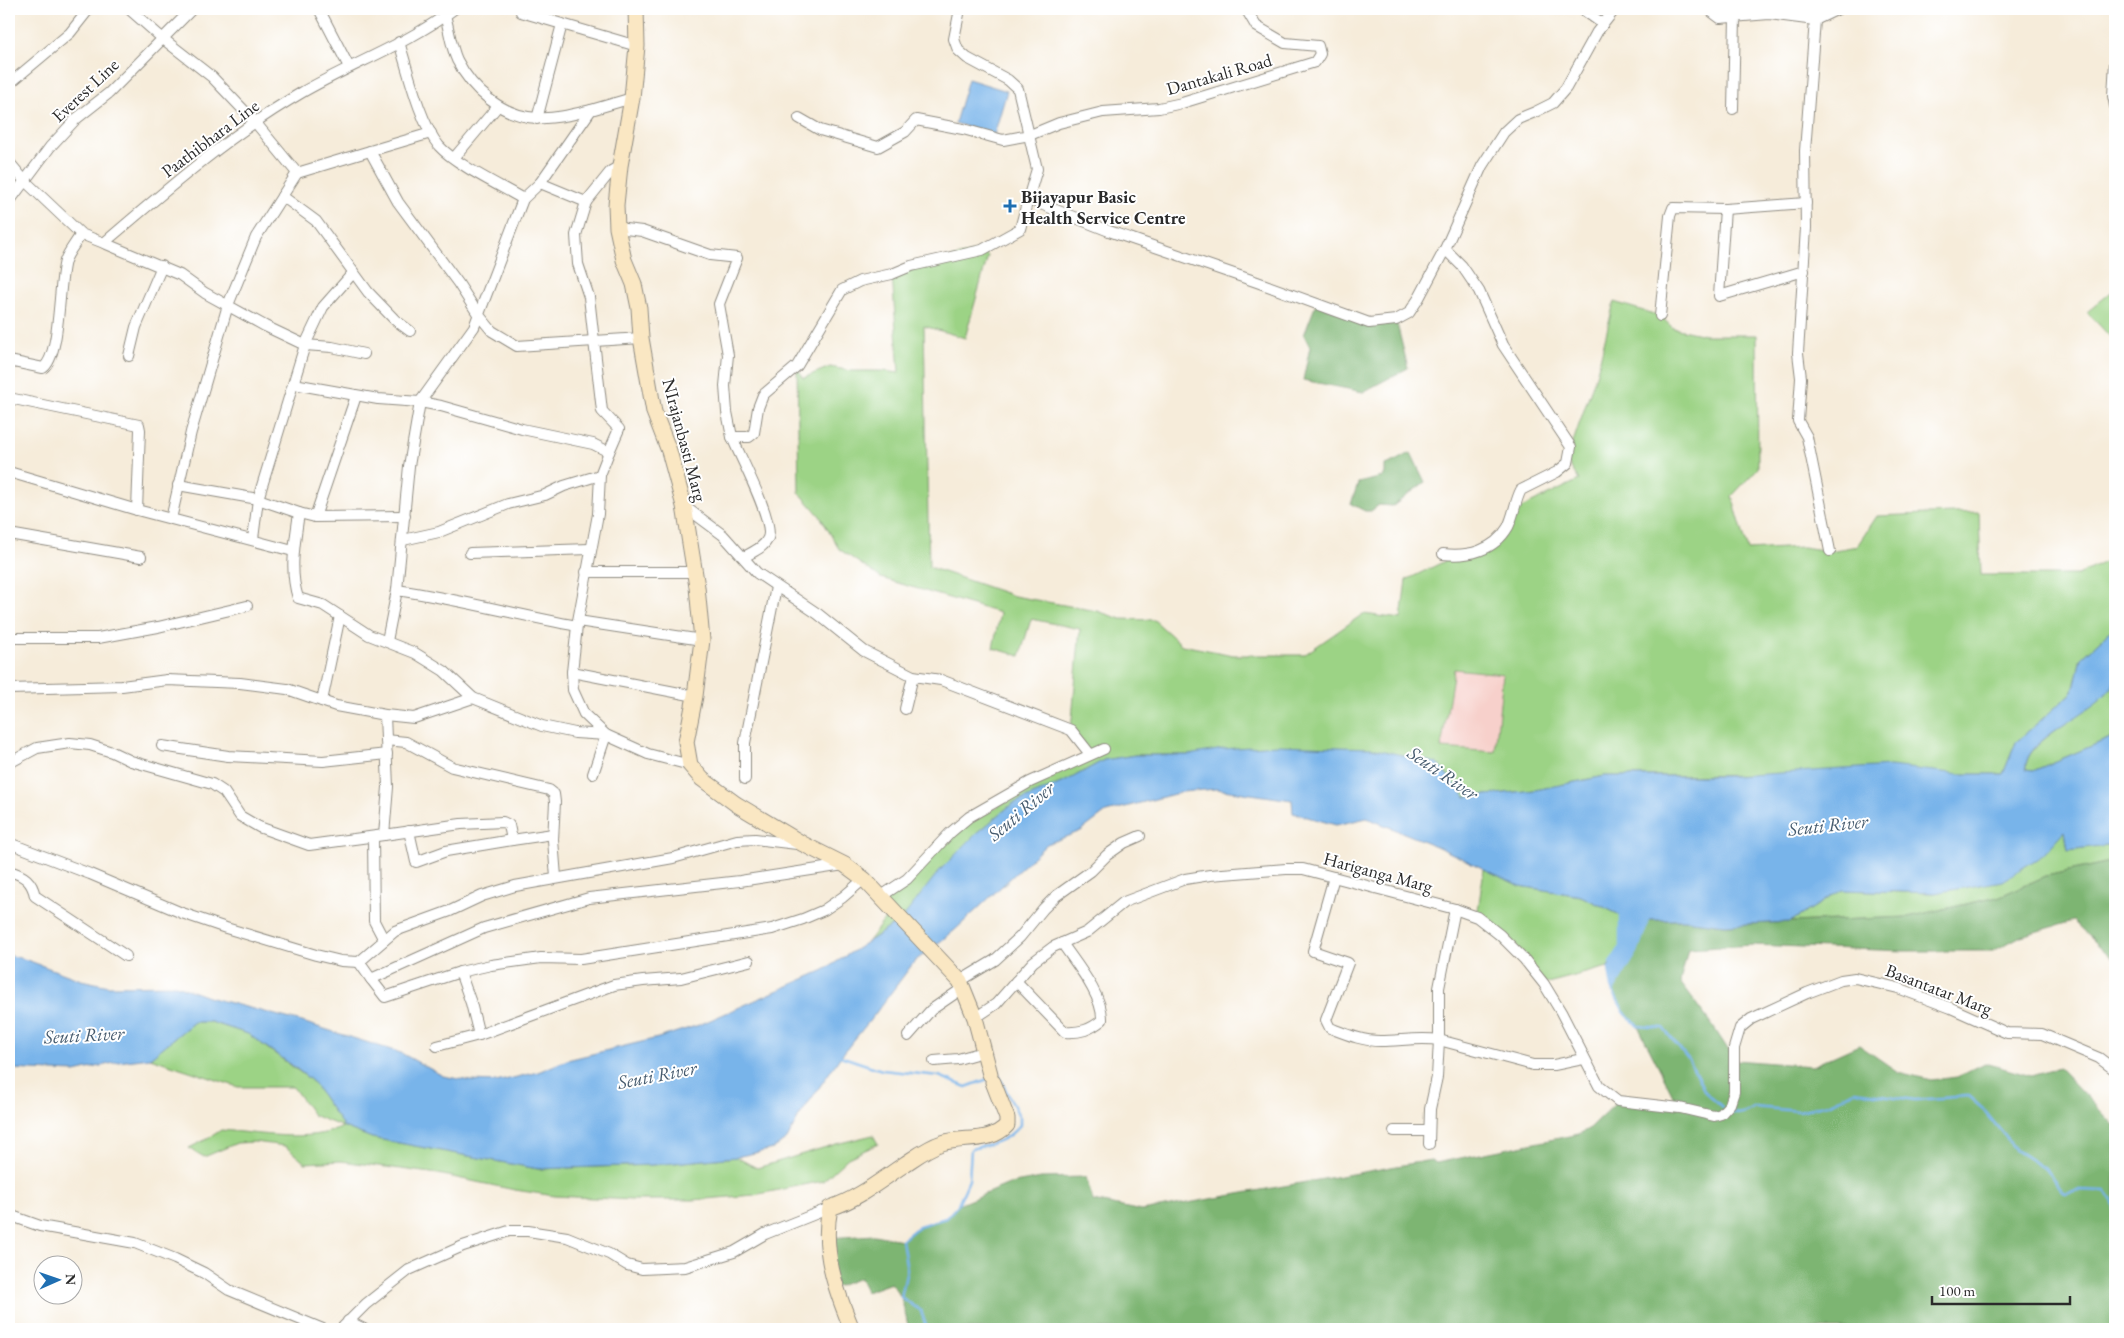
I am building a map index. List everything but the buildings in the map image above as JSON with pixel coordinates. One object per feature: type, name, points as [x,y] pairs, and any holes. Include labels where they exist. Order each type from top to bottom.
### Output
[{"type":"street","points":[[9,84],[70,33],[89,9]]},
{"type":"street","points":[[129,9],[162,38],[212,77],[255,122],[297,172]]},
{"type":"street","name":"Everest Line","points":[[9,202],[50,147],[76,119],[109,93],[192,9]]},
{"type":"street","points":[[319,9],[349,67]]},
{"type":"street","points":[[522,9],[521,12],[636,46]]},
{"type":"street","name":"NIrajanbasti Marg","points":[[636,9],[636,46],[632,98],[620,166],[616,205],[617,228],[624,260],[634,284],[639,308],[641,338],[654,412],[669,451],[684,506],[698,587],[702,640],[695,696],[686,742],[690,765]]},
{"type":"street","points":[[732,437],[749,437],[754,433],[758,408],[763,395],[796,366],[842,290],[860,281],[892,274],[911,266],[982,250],[1020,229],[1037,169],[1018,89],[1008,80],[967,58],[958,50],[954,39],[960,9]]},
{"type":"street","name":"Dantakali Road","points":[[1030,134],[1059,123],[1103,112],[1159,108],[1182,103],[1315,62],[1320,54],[1318,46],[1285,43],[1256,26],[1246,9]]},
{"type":"street","points":[[1582,9],[1603,24]]},
{"type":"street","points":[[1028,199],[1109,231],[1370,323],[1396,320],[1409,313],[1419,298],[1445,249],[1482,166],[1504,132],[1518,119],[1553,103],[1566,88],[1603,24],[1615,9]]},
{"type":"street","points":[[1712,9],[1712,12],[1720,18],[1768,14],[1815,20],[1838,9]]},
{"type":"street","points":[[450,12],[457,59],[469,78],[498,107],[519,115],[537,118],[559,117],[632,98]]},
{"type":"street","name":"Paathibhara Line","points":[[104,243],[199,163],[255,122],[349,67],[399,42],[450,12]]},
{"type":"street","points":[[1733,109],[1734,17]]},
{"type":"street","points":[[1815,20],[1805,151],[1806,203],[1804,271],[1798,353],[1801,378],[1798,421],[1807,437],[1830,551]]},
{"type":"street","points":[[537,118],[562,24]]},
{"type":"street","points":[[399,42],[418,101],[431,133],[439,146],[454,158],[523,199]]},
{"type":"street","points":[[2115,61],[2113,96],[2115,106]]},
{"type":"street","points":[[454,158],[498,107]]},
{"type":"street","points":[[387,642],[397,590],[409,466],[420,402],[474,327],[523,199],[540,182],[591,110]]},
{"type":"street","points":[[799,118],[820,130],[878,148],[905,132],[916,120],[963,129],[1002,140],[1030,134]]},
{"type":"street","points":[[171,519],[191,432],[228,305],[244,261],[256,237],[297,172],[431,133]]},
{"type":"street","points":[[370,151],[398,202],[492,331],[517,346],[641,338]]},
{"type":"street","points":[[9,162],[24,180],[81,234],[162,266],[180,275],[205,293],[265,326],[305,345],[332,346],[364,354]]},
{"type":"street","points":[[344,1325],[391,1283],[421,1263],[463,1246],[509,1232],[528,1231],[567,1237],[609,1254],[627,1265],[642,1268],[685,1267],[734,1252],[765,1234],[848,1202],[922,1152],[942,1143],[988,1138],[1002,1131],[1007,1125],[1007,1118],[982,1052],[975,1018],[958,980],[864,879],[845,865],[804,844],[736,804],[702,778],[690,765],[648,754],[606,735],[584,714],[573,690],[572,672],[577,624],[598,514],[600,475],[619,429],[602,411],[589,297],[578,264],[576,235],[586,202],[611,171],[620,166]]},
{"type":"street","points":[[540,182],[586,202]]},
{"type":"street","points":[[282,196],[316,221],[368,292],[395,320],[410,331]]},
{"type":"street","points":[[1660,316],[1670,216],[1673,208],[1725,209],[1806,203]]},
{"type":"street","points":[[1725,209],[1719,296],[1804,271]]},
{"type":"street","points":[[617,228],[642,231],[710,255],[737,258],[719,304],[728,355],[727,412],[732,437],[762,503],[768,525],[768,537],[763,546],[744,557]]},
{"type":"street","points":[[9,361],[43,368],[48,364],[54,343],[65,261],[81,234]]},
{"type":"street","points":[[1443,554],[1457,556],[1474,554],[1485,549],[1508,527],[1521,490],[1556,472],[1568,463],[1571,447],[1503,345],[1479,292],[1462,266],[1445,249]]},
{"type":"street","points":[[129,356],[136,327],[162,266]]},
{"type":"street","points":[[253,539],[258,499],[305,345],[323,307],[353,273]]},
{"type":"street","points":[[294,384],[356,396],[420,402],[592,444],[609,452]]},
{"type":"street","points":[[315,517],[356,396]]},
{"type":"street","points":[[9,398],[139,425],[137,510]]},
{"type":"street","points":[[9,472],[137,510],[294,551]]},
{"type":"street","points":[[403,540],[440,532],[508,504],[546,496],[564,486],[600,475]]},
{"type":"street","points":[[178,486],[258,499],[300,514],[315,517],[405,516]]},
{"type":"street","points":[[684,506],[723,535],[757,573],[776,587],[788,592],[864,651],[913,676],[941,680],[1071,730],[1090,754]]},
{"type":"street","points":[[300,514],[294,551],[293,583],[298,598],[323,605],[349,624],[369,635],[415,653],[444,671],[473,698],[542,726],[575,733],[606,735]]},
{"type":"street","points":[[9,534],[141,557]]},
{"type":"street","points":[[470,553],[590,549]]},
{"type":"street","points":[[586,572],[694,572]]},
{"type":"street","points":[[745,779],[745,743],[776,587]]},
{"type":"street","points":[[397,590],[438,596],[525,617],[702,640]]},
{"type":"street","points":[[9,638],[98,638],[158,627],[247,606]]},
{"type":"street","points":[[322,701],[340,616]]},
{"type":"street","points":[[572,672],[695,696]]},
{"type":"street","points":[[905,709],[913,676]]},
{"type":"street","points":[[9,689],[122,686],[167,680],[213,682],[286,689],[322,701],[385,716],[414,718],[473,698]]},
{"type":"street","points":[[384,835],[388,787],[385,716]]},
{"type":"street","points":[[592,774],[606,735]]},
{"type":"street","points":[[386,740],[406,742],[452,767],[549,790],[554,794],[556,877]]},
{"type":"street","points":[[9,763],[37,748],[70,743],[90,745],[131,761],[212,784],[224,792],[240,816],[259,827],[309,845],[460,824],[503,822],[509,825],[512,840]]},
{"type":"street","points":[[162,746],[228,756],[323,761],[387,754]]},
{"type":"street","points":[[880,897],[907,880],[950,833],[969,817],[1030,782],[1104,749]]},
{"type":"street","points":[[409,831],[416,862],[446,851],[554,834]]},
{"type":"street","points":[[908,1036],[958,980],[995,960],[1020,937],[1056,896],[1091,871],[1107,855],[1124,843],[1140,836]]},
{"type":"street","points":[[373,837],[374,921],[384,940]]},
{"type":"street","points":[[9,844],[90,874],[182,913],[226,928],[316,955],[341,961],[359,962],[395,931],[450,911],[482,896],[515,886],[556,877],[673,858],[737,840],[756,839],[804,844]]},
{"type":"street","points":[[371,979],[484,928],[589,898],[732,882],[845,865]]},
{"type":"street","name":"Hariganga Marg","points":[[975,1018],[996,1004],[1033,962],[1053,946],[1086,932],[1124,902],[1185,879],[1286,868],[1303,869],[1455,909],[1477,917],[1500,935],[1524,959],[1544,984],[1561,1012],[1599,1086],[1618,1101],[1680,1108],[1714,1116],[1721,1114],[1730,1104]]},
{"type":"street","points":[[9,871],[29,880],[36,896],[126,956]]},
{"type":"street","points":[[1334,877],[1313,951],[1348,963],[1326,1020],[1330,1028],[1351,1037],[1378,1041],[1426,1038],[1439,1040],[1533,1065],[1554,1065],[1583,1058]]},
{"type":"street","points":[[359,962],[385,997],[460,972],[491,965],[541,958],[581,960],[772,929],[824,910],[864,879]]},
{"type":"street","points":[[1429,1144],[1430,1109],[1437,1077],[1439,988],[1455,909]]},
{"type":"street","points":[[1016,981],[1065,1032],[1079,1033],[1094,1027],[1102,1020],[1102,1010],[1092,989],[1062,943]]},
{"type":"street","points":[[437,1046],[479,1035],[614,986],[642,981],[681,978],[749,961]]},
{"type":"street","points":[[460,972],[471,1003],[479,1035]]},
{"type":"street","name":"Basantatar Marg","points":[[1730,1104],[1734,1092],[1734,1048],[1740,1028],[1751,1019],[1807,993],[1841,980],[1855,978],[1898,988],[1952,1008],[2007,1033],[2042,1034],[2099,1058],[2115,1070]]},
{"type":"street","points":[[934,1060],[958,1059],[982,1052]]},
{"type":"street","points":[[1394,1131],[1428,1130]]},
{"type":"street","points":[[830,1208],[827,1224],[828,1249],[833,1278],[852,1329]]},
{"type":"street","points":[[9,1215],[40,1226],[136,1243],[176,1259],[204,1273],[229,1290],[323,1329]]},
{"type":"street","points":[[344,1325],[364,1329]]},
{"type":"shaded area","points":[[1453,669],[1504,674],[1496,752],[1441,748]]},
{"type":"green space","points":[[982,250],[988,256],[965,338],[924,326],[929,567],[1014,596],[1097,611],[1121,619],[1154,620],[1182,645],[1233,655],[1304,655],[1363,614],[1401,619],[1406,580],[1445,561],[1443,554],[1457,556],[1498,538],[1513,512],[1579,480],[1568,463],[1572,445],[1597,372],[1614,302],[1660,316],[1673,328],[1705,335],[1757,335],[1758,468],[1732,496],[1748,550],[1803,547],[1830,551],[1857,546],[1877,516],[1979,512],[1981,575],[2078,575],[2115,557],[2115,627],[2081,658],[2073,692],[2016,742],[2003,774],[1605,776],[1535,790],[1466,797],[1437,763],[1188,755],[1135,755],[1104,760],[1068,780],[1012,804],[976,834],[901,920],[868,941],[892,910],[880,897],[907,879],[950,833],[1090,754],[1071,730],[1080,629],[1031,619],[1020,656],[993,648],[1000,613],[881,578],[839,549],[820,516],[799,492],[797,366],[803,378],[830,367],[852,371],[899,373],[892,274]],"holes":[[[1454,669],[1503,674],[1495,752],[1441,748]]]},
{"type":"green space","points":[[2115,289],[2115,342],[2087,312]]},
{"type":"green space","points":[[1316,304],[1369,323],[1396,320],[1408,368],[1363,392],[1303,380],[1310,347],[1304,335]]},
{"type":"green space","points":[[1411,453],[1425,482],[1393,506],[1379,505],[1371,511],[1365,511],[1351,504],[1358,483],[1383,477],[1385,465]]},
{"type":"green space","points":[[2115,680],[2115,736],[2033,771],[2026,770],[2028,758],[2036,747],[2095,703]]},
{"type":"green space","points":[[2065,831],[2068,850],[2115,844],[2115,861],[2046,876],[1998,897],[1908,917],[1790,922],[1842,890],[1935,893]]},
{"type":"green space","points":[[2115,861],[2115,897],[2109,901],[2115,914],[2115,955],[2111,957],[2073,921],[2021,936],[1993,951],[1904,951],[1752,945],[1688,949],[1680,982],[1735,1060],[1812,1066],[1859,1045],[1898,1072],[1931,1080],[1957,1077],[1985,1063],[2031,1076],[2059,1068],[2115,1126],[2115,1329],[909,1329],[901,1297],[891,1283],[866,1292],[860,1278],[836,1287],[827,1238],[874,1235],[902,1240],[919,1226],[946,1218],[958,1205],[1009,1184],[1041,1178],[1086,1177],[1093,1201],[1142,1211],[1431,1160],[1436,1163],[1579,1134],[1590,1128],[1618,1101],[1679,1107],[1638,1026],[1624,1012],[1613,991],[1637,952],[1648,920],[1684,920],[1725,925],[1908,917],[1998,897],[2046,876]]},
{"type":"green space","points":[[1484,869],[1520,886],[1581,896],[1620,915],[1620,948],[1608,967],[1544,984],[1477,917]]},
{"type":"green space","points":[[194,1022],[211,1022],[248,1034],[312,1081],[344,1127],[372,1138],[538,1169],[653,1165],[736,1157],[757,1168],[873,1135],[878,1144],[848,1158],[823,1181],[754,1195],[693,1200],[633,1200],[555,1196],[438,1174],[341,1161],[305,1163],[285,1146],[255,1142],[237,1143],[204,1157],[189,1148],[221,1130],[299,1136],[330,1132],[343,1127],[313,1115],[293,1087],[238,1087],[150,1058]]},
{"type":"water","points":[[968,79],[1007,91],[994,135],[955,123]]},
{"type":"water","name":"Seuti River","points":[[2115,627],[2116,675],[2108,692],[2037,746],[2028,757],[2026,770],[2033,771],[2115,736],[2115,844],[2068,850],[2065,831],[2043,855],[2002,881],[1935,893],[1842,890],[1790,922],[1725,925],[1684,920],[1648,920],[1637,952],[1613,991],[1608,967],[1620,948],[1620,915],[1581,896],[1520,886],[1436,846],[1367,818],[1336,825],[1293,813],[1292,800],[1216,789],[1182,792],[1106,812],[1081,831],[1047,844],[955,930],[914,962],[841,1056],[798,1118],[787,1139],[773,1149],[736,1157],[653,1165],[538,1169],[372,1138],[344,1127],[312,1081],[293,1066],[248,1034],[211,1022],[194,1022],[150,1058],[118,1062],[75,1072],[9,1069],[9,955],[81,980],[109,986],[176,985],[208,997],[302,1022],[401,1053],[443,1076],[470,1081],[496,1082],[538,1072],[567,1060],[658,1038],[699,1025],[824,970],[901,920],[939,871],[976,834],[1012,804],[1068,780],[1104,760],[1135,755],[1188,755],[1223,749],[1277,745],[1371,748],[1437,763],[1466,797],[1535,790],[1605,776],[1734,776],[1890,766],[1960,774],[2003,774],[2016,742],[2073,692],[2081,658]]},
{"type":"waterway","points":[[1610,963],[1620,948],[1619,912]]},
{"type":"waterway","points":[[1649,918],[1637,952],[1613,991],[1624,1012],[1638,1026],[1663,1028],[1689,1060],[1705,1092],[1722,1107]]},
{"type":"waterway","points":[[1609,968],[1612,988]]},
{"type":"waterway","points":[[840,1056],[882,1070],[939,1076],[966,1087],[988,1079]]},
{"type":"waterway","points":[[927,1329],[921,1311],[901,1297],[907,1270],[902,1240],[919,1226],[946,1218],[958,1205],[969,1180],[971,1149],[1004,1139],[1020,1125],[1020,1118],[999,1076],[996,1077]]},
{"type":"waterway","points":[[1727,1110],[1737,1114],[1754,1107],[1799,1111],[1828,1104],[1855,1091],[1915,1100],[1968,1096],[1984,1110],[2015,1149],[2044,1168],[2065,1193],[2078,1190],[2105,1191],[2113,1202],[2115,1212]]},
{"type":"place","name":"Bijayapur Basic Health Service Centre","points":[[1010,206]]}]
